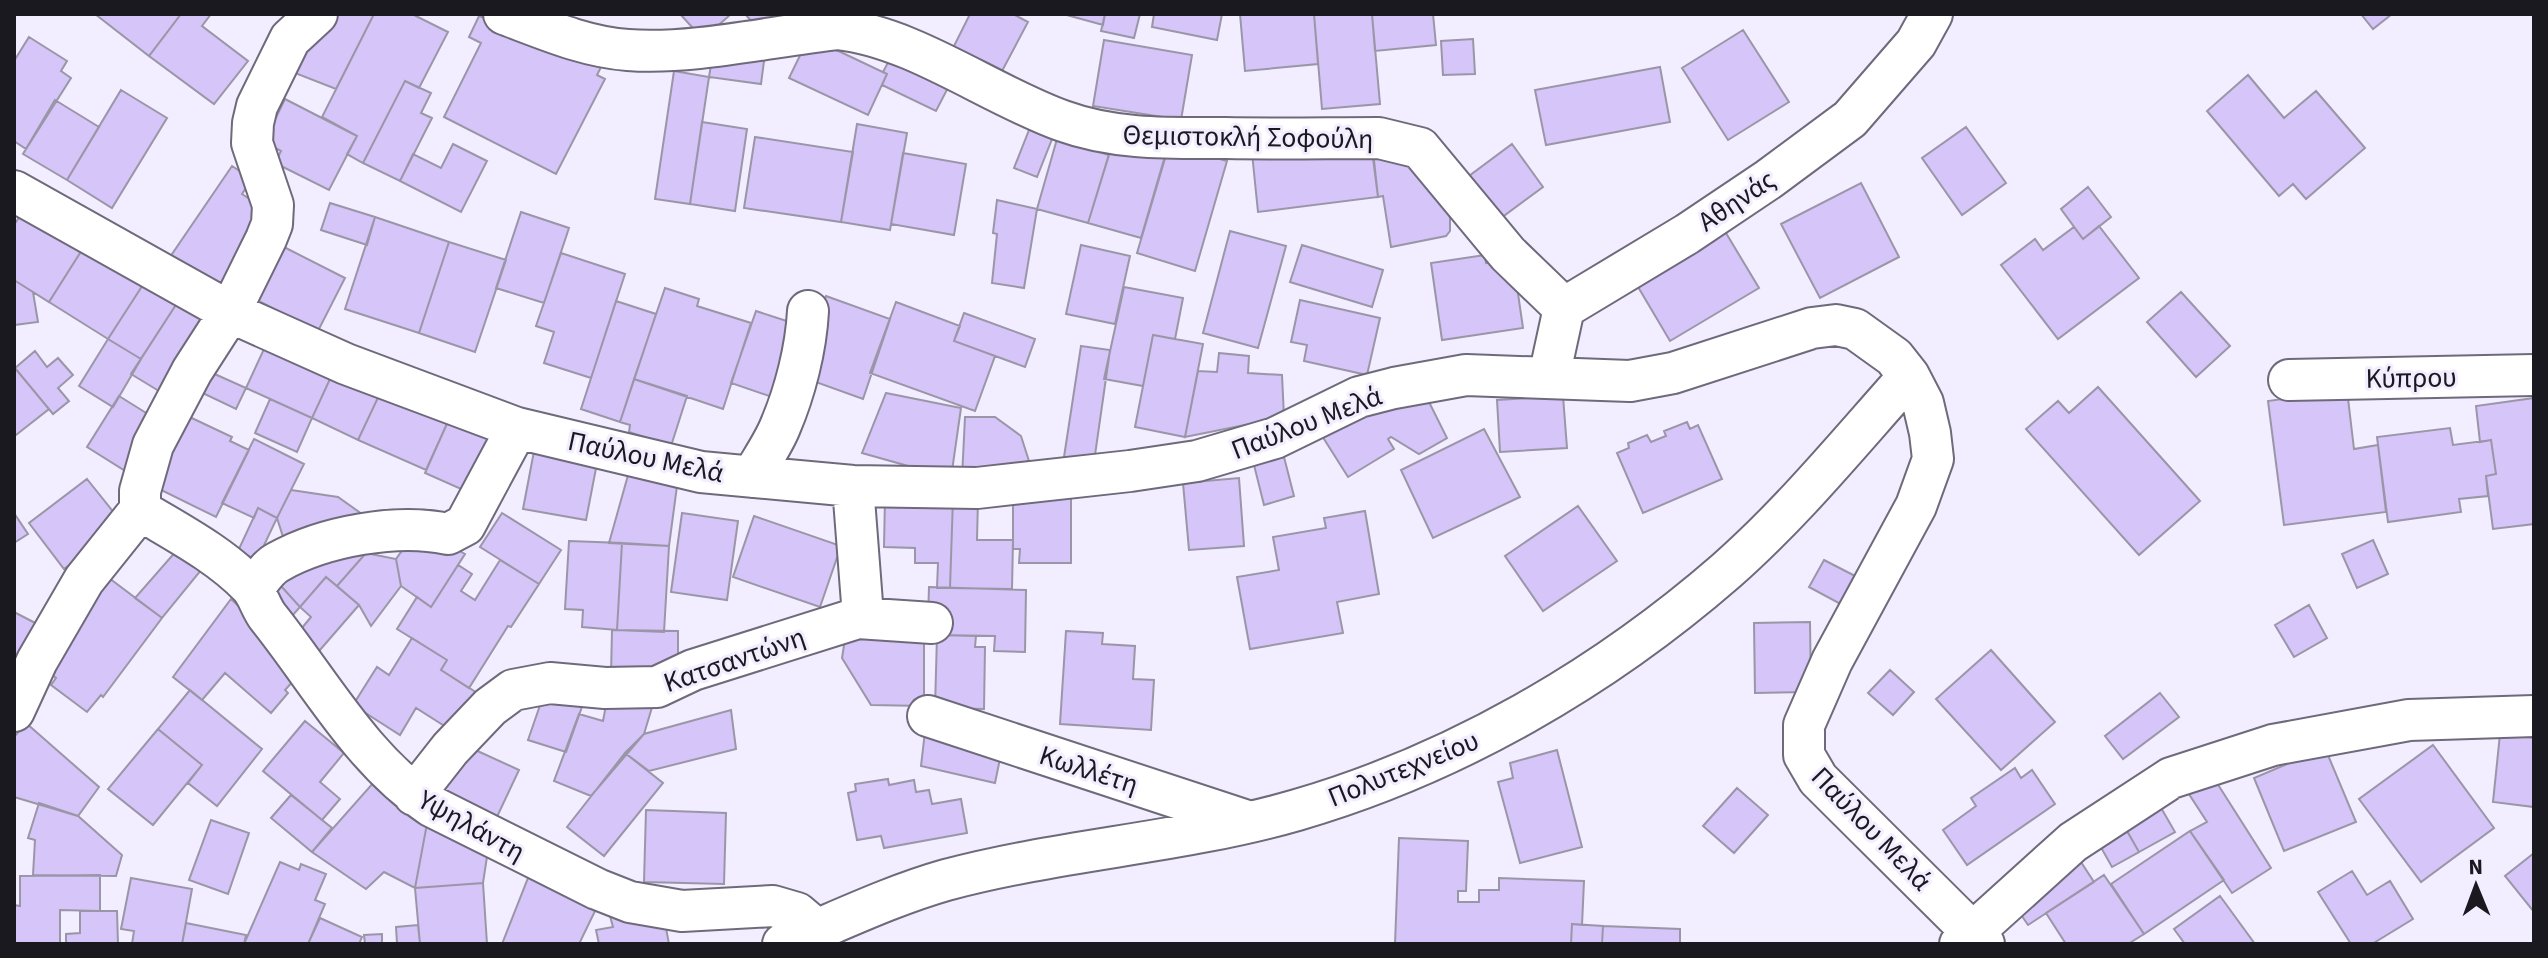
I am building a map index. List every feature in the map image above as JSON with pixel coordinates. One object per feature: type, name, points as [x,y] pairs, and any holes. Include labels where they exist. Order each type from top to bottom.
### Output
[{"type":"street","points":[[14,711],[37,661],[84,580],[140,510],[140,491],[153,445],[192,371],[230,312],[272,224],[273,205],[252,143],[257,106],[290,39],[317,14]]},
{"type":"street","name":"Θεμιστοκλή Σοφούλη","points":[[504,14],[578,40],[627,50],[679,50],[879,25],[1024,105],[1087,129],[1166,138],[1379,138],[1420,148],[1508,254],[1564,308]]},
{"type":"street","name":"Αθηνάς","points":[[1564,308],[1757,187],[1850,119],[1916,43],[1932,14]]},
{"type":"street","name":"Παύλου Μελά","points":[[14,191],[230,312],[346,364],[517,428],[701,472],[853,486],[977,488],[1197,461],[1275,438],[1359,397],[1394,388],[1466,375],[1611,382],[1651,378],[1715,360],[1788,334],[1836,325],[1863,332],[1894,357],[1917,389],[1929,425],[1933,459],[1902,534],[1826,674],[1804,725],[1804,755],[1818,779],[1972,940]]},
{"type":"street","points":[[1549,377],[1564,308]]},
{"type":"street","points":[[752,477],[780,428],[801,357],[808,311]]},
{"type":"street","name":"Κύπρου","points":[[2289,380],[2534,375]]},
{"type":"street","name":"Πολυτεχνείου","points":[[800,937],[897,896],[946,881],[1085,851],[1251,822],[1299,809],[1374,783],[1504,726],[1605,662],[1727,570],[1769,529],[1909,376]]},
{"type":"street","points":[[253,589],[276,563],[317,545],[386,531],[422,528],[448,534],[465,525],[517,428]]},
{"type":"street","points":[[853,486],[862,603],[858,618]]},
{"type":"street","name":"Υψηλάντη","points":[[140,510],[214,554],[253,589],[264,612],[304,662],[352,733],[414,795],[431,806],[614,897],[644,906],[682,911],[773,906],[797,913],[800,937]]},
{"type":"street","name":"Κατσαντώνη","points":[[414,795],[450,749],[490,707],[513,690],[550,683],[605,688],[657,687],[693,670],[858,618],[932,623]]},
{"type":"street","name":"Κωλλέτη","points":[[928,716],[1251,822]]},
{"type":"street","points":[[1972,940],[2073,842],[2171,778],[2273,745],[2409,720],[2534,716]]},
{"type":"building","points":[[95,14],[181,14],[149,56]]},
{"type":"building","points":[[181,14],[211,14],[202,26],[248,61],[214,104],[149,56]]},
{"type":"building","points":[[322,14],[374,14],[336,89],[295,73]]},
{"type":"building","points":[[374,14],[412,14],[448,32],[419,88],[405,81],[363,163],[347,154],[357,136],[322,117]]},
{"type":"building","points":[[680,14],[731,14],[703,39]]},
{"type":"building","points":[[745,14],[785,14],[763,34]]},
{"type":"building","points":[[970,14],[1013,14],[1028,22],[1001,73],[953,48]]},
{"type":"building","points":[[1063,14],[1105,14],[1103,25]]},
{"type":"building","points":[[1105,14],[1140,14],[1134,38],[1101,31]]},
{"type":"building","points":[[1154,14],[1222,14],[1217,40],[1152,27]]},
{"type":"building","points":[[1240,14],[1314,14],[1318,64],[1245,71]]},
{"type":"building","points":[[1314,14],[1372,14],[1380,104],[1322,109]]},
{"type":"building","points":[[1372,14],[1433,14],[1436,45],[1375,51]]},
{"type":"building","points":[[2361,14],[2392,14],[2373,29]]},
{"type":"building","points":[[479,16],[604,61],[597,75],[605,79],[556,174],[444,117],[481,43],[469,37]]},
{"type":"building","points":[[1743,30],[1789,102],[1728,140],[1682,68]]},
{"type":"building","points":[[29,37],[67,61],[61,71],[71,78],[26,149],[14,141],[14,61]]},
{"type":"building","points":[[809,37],[887,74],[868,115],[789,78]]},
{"type":"building","points":[[1473,39],[1475,74],[1443,75],[1441,41]]},
{"type":"building","points":[[1104,40],[1192,55],[1181,120],[1093,106]]},
{"type":"building","points":[[894,51],[952,80],[936,111],[882,85],[887,74],[883,72]]},
{"type":"building","points":[[713,53],[764,61],[761,84],[709,77]]},
{"type":"building","points":[[1660,67],[1670,122],[1546,145],[1535,90]]},
{"type":"building","points":[[674,71],[709,77],[690,204],[655,199]]},
{"type":"building","points":[[2248,75],[2284,118],[2316,91],[2365,148],[2306,199],[2293,184],[2279,196],[2207,111]]},
{"type":"building","points":[[405,81],[431,93],[421,113],[432,118],[400,181],[363,163]]},
{"type":"building","points":[[121,90],[167,118],[112,208],[67,180]]},
{"type":"building","points":[[285,99],[357,136],[329,190],[275,163],[281,151],[264,142]]},
{"type":"building","points":[[55,100],[99,127],[67,180],[23,154]]},
{"type":"building","points":[[702,122],[747,129],[735,211],[690,204]]},
{"type":"building","points":[[857,124],[907,133],[890,230],[841,222]]},
{"type":"building","points":[[1031,125],[1054,134],[1037,177],[1014,168]]},
{"type":"building","points":[[1966,127],[2006,183],[1962,215],[1922,158]]},
{"type":"building","points":[[755,137],[853,152],[841,222],[744,208]]},
{"type":"building","points":[[1057,139],[1109,155],[1088,223],[1037,209]]},
{"type":"building","points":[[1113,141],[1165,156],[1141,238],[1088,223]]},
{"type":"building","points":[[1372,142],[1378,197],[1258,212],[1252,153]]},
{"type":"building","points":[[453,144],[487,161],[461,212],[400,181],[413,154],[441,168]]},
{"type":"building","points":[[1512,144],[1543,187],[1501,218],[1469,176]]},
{"type":"building","points":[[1169,145],[1227,161],[1195,271],[1137,253]]},
{"type":"building","points":[[1409,151],[1442,185],[1450,231],[1446,236],[1391,247],[1383,196],[1378,197],[1373,158]]},
{"type":"building","points":[[903,153],[966,164],[954,235],[891,224]]},
{"type":"building","points":[[232,166],[252,179],[242,194],[271,213],[219,289],[170,257]]},
{"type":"building","points":[[1861,183],[1899,257],[1820,298],[1781,224]]},
{"type":"building","points":[[2088,187],[2111,217],[2083,239],[2061,209]]},
{"type":"building","points":[[997,200],[1037,209],[1024,288],[992,283]]},
{"type":"building","points":[[330,203],[375,217],[367,245],[321,230]]},
{"type":"building","points":[[27,205],[87,242],[49,302],[14,280],[14,225]]},
{"type":"building","points":[[521,212],[569,228],[544,303],[496,288]]},
{"type":"building","points":[[375,217],[449,242],[419,333],[345,309]]},
{"type":"building","points":[[1720,223],[1759,288],[1670,341],[1631,275]]},
{"type":"building","points":[[2099,226],[2139,278],[2058,339],[2001,265],[2035,239],[2043,250],[2074,227],[2083,239]]},
{"type":"building","points":[[1230,231],[1286,246],[1258,348],[1203,333]]},
{"type":"building","points":[[87,242],[146,280],[108,339],[49,302]]},
{"type":"building","points":[[449,242],[506,260],[475,352],[419,333]]},
{"type":"building","points":[[278,244],[345,278],[318,331],[251,297]]},
{"type":"building","points":[[1081,245],[1130,256],[1115,324],[1066,314]]},
{"type":"building","points":[[1302,245],[1383,270],[1372,307],[1290,282]]},
{"type":"building","points":[[561,253],[625,274],[591,378],[544,363],[554,332],[536,326]]},
{"type":"building","points":[[1485,255],[1486,263],[1493,262],[1494,269],[1514,266],[1523,328],[1442,340],[1431,263]]},
{"type":"building","points":[[14,280],[33,292],[38,322],[14,325]]},
{"type":"building","points":[[146,280],[179,300],[141,359],[108,339]]},
{"type":"building","points":[[1124,287],[1183,298],[1175,339],[1153,335],[1143,386],[1104,379]]},
{"type":"building","points":[[665,288],[699,299],[697,306],[751,323],[723,409],[634,379]]},
{"type":"building","points":[[2181,292],[2230,346],[2196,377],[2147,322]]},
{"type":"building","points":[[826,296],[890,319],[863,399],[799,376]]},
{"type":"building","points":[[179,300],[218,324],[172,399],[131,374]]},
{"type":"building","points":[[1300,300],[1380,318],[1367,375],[1304,361],[1307,345],[1291,342]]},
{"type":"building","points":[[616,301],[656,314],[620,422],[581,409]]},
{"type":"building","points":[[896,302],[960,326],[954,341],[995,356],[975,411],[870,373]]},
{"type":"building","points":[[756,311],[802,326],[778,399],[731,383]]},
{"type":"building","points":[[964,313],[1035,339],[1025,367],[954,341]]},
{"type":"building","points":[[1153,335],[1203,344],[1185,437],[1135,427]]},
{"type":"building","points":[[270,336],[336,366],[312,418],[246,388]]},
{"type":"building","points":[[108,339],[141,359],[113,407],[79,386]]},
{"type":"building","points":[[1081,346],[1110,350],[1094,462],[1064,457]]},
{"type":"building","points":[[35,351],[47,367],[58,358],[73,375],[58,388],[69,401],[53,414],[15,368]]},
{"type":"building","points":[[1219,353],[1249,356],[1248,373],[1282,375],[1284,417],[1185,437],[1198,371],[1217,372]]},
{"type":"building","points":[[336,366],[383,387],[358,440],[312,418]]},
{"type":"building","points":[[14,367],[49,409],[16,435],[14,433]]},
{"type":"building","points":[[199,367],[246,388],[236,409],[190,387]]},
{"type":"building","points":[[634,379],[687,396],[671,446],[629,432],[630,425],[620,422]]},
{"type":"building","points":[[383,387],[450,417],[426,470],[358,440]]},
{"type":"building","points":[[2098,387],[2200,501],[2139,555],[2026,429],[2058,401],[2069,413]]},
{"type":"building","points":[[2347,390],[2354,449],[2378,445],[2386,512],[2284,525],[2268,401]]},
{"type":"building","points":[[886,393],[961,408],[951,478],[862,453]]},
{"type":"building","points":[[119,396],[159,421],[127,472],[87,447]]},
{"type":"building","points":[[1563,396],[1567,448],[1500,452],[1497,400]]},
{"type":"building","points":[[2534,398],[2534,524],[2493,529],[2486,476],[2496,474],[2491,440],[2480,442],[2476,406]]},
{"type":"building","points":[[270,399],[312,418],[297,452],[255,433]]},
{"type":"building","points":[[1428,400],[1447,438],[1419,454],[1391,437],[1388,439],[1394,449],[1348,477],[1319,431],[1362,406]]},
{"type":"building","points":[[179,412],[232,437],[230,441],[249,450],[216,517],[145,482]]},
{"type":"building","points":[[450,417],[496,438],[470,493],[425,473]]},
{"type":"building","points":[[965,417],[995,417],[1021,436],[1029,461],[962,478]]},
{"type":"building","points":[[1687,422],[1690,429],[1698,425],[1722,479],[1643,513],[1617,453],[1629,448],[1628,443],[1647,435],[1651,442],[1666,436],[1664,431]]},
{"type":"building","points":[[2450,428],[2453,445],[2491,440],[2496,474],[2486,476],[2488,496],[2459,499],[2461,512],[2388,522],[2377,437]]},
{"type":"building","points":[[1484,429],[1520,497],[1433,538],[1401,470]]},
{"type":"building","points":[[254,439],[304,464],[277,518],[258,508],[254,518],[222,503]]},
{"type":"building","points":[[535,446],[598,458],[586,520],[523,509]]},
{"type":"building","points":[[1284,457],[1294,496],[1264,505],[1254,465]]},
{"type":"building","points":[[632,461],[679,471],[669,546],[609,543]]},
{"type":"building","points":[[1239,478],[1244,546],[1189,550],[1183,483]]},
{"type":"building","points":[[87,479],[123,524],[64,569],[29,523]]},
{"type":"building","points":[[291,490],[338,497],[369,519],[285,543],[277,518]]},
{"type":"building","points":[[1013,492],[1071,492],[1071,563],[1019,563],[1020,549],[1013,549]]},
{"type":"building","points":[[885,497],[953,498],[950,588],[937,588],[938,563],[915,563],[915,548],[884,547]]},
{"type":"building","points":[[953,498],[978,499],[977,540],[1013,540],[1012,589],[950,588]]},
{"type":"building","points":[[1578,506],[1617,561],[1543,611],[1505,556]]},
{"type":"building","points":[[258,508],[277,518],[257,560],[238,551]]},
{"type":"building","points":[[1365,511],[1379,594],[1337,602],[1343,633],[1250,649],[1237,577],[1279,570],[1273,537],[1326,528],[1324,518]]},
{"type":"building","points":[[14,513],[28,534],[14,543]]},
{"type":"building","points":[[502,513],[561,550],[539,584],[480,547]]},
{"type":"building","points":[[682,513],[738,521],[727,600],[671,592]]},
{"type":"building","points":[[754,516],[841,546],[820,607],[733,577]]},
{"type":"building","points":[[426,532],[465,554],[431,607],[401,586],[396,559],[414,534]]},
{"type":"building","points":[[2373,540],[2388,574],[2357,588],[2342,554]]},
{"type":"building","points":[[569,541],[622,543],[617,630],[582,627],[583,610],[565,609]]},
{"type":"building","points":[[360,543],[366,553],[337,586],[326,577],[300,607],[281,586],[281,581]]},
{"type":"building","points":[[622,543],[669,546],[664,632],[617,630]]},
{"type":"building","points":[[178,549],[202,569],[162,618],[135,598]]},
{"type":"building","points":[[366,553],[396,559],[401,586],[371,626],[359,605],[337,586]]},
{"type":"building","points":[[500,560],[539,584],[469,688],[441,670],[447,660],[397,629],[417,597],[431,607],[458,565],[472,574],[461,591],[475,600]]},
{"type":"building","points":[[1824,560],[1861,579],[1846,607],[1809,587]]},
{"type":"building","points":[[105,575],[162,618],[103,697],[101,695],[87,712],[51,685],[56,678],[38,664]]},
{"type":"building","points":[[326,577],[359,605],[313,658],[292,640],[311,617],[300,607]]},
{"type":"building","points":[[281,586],[300,607],[283,626],[268,608]]},
{"type":"building","points":[[929,587],[1026,590],[1025,652],[994,651],[995,636],[937,635],[928,619]]},
{"type":"building","points":[[231,599],[305,668],[285,690],[288,693],[271,713],[225,673],[202,700],[173,677]]},
{"type":"building","points":[[2309,605],[2327,638],[2294,657],[2275,625]]},
{"type":"building","points":[[14,612],[41,626],[14,668]]},
{"type":"building","points":[[1810,622],[1811,692],[1755,693],[1754,623]]},
{"type":"building","points":[[924,625],[924,706],[871,705],[842,658],[847,626]]},
{"type":"building","points":[[612,630],[678,631],[678,676],[611,675]]},
{"type":"building","points":[[1066,631],[1103,633],[1102,644],[1135,646],[1133,679],[1154,680],[1151,730],[1060,724]]},
{"type":"building","points":[[937,635],[976,636],[975,647],[985,647],[984,709],[935,708]]},
{"type":"building","points":[[412,638],[447,660],[441,670],[482,696],[457,734],[416,708],[400,735],[353,705],[377,667],[389,675]]},
{"type":"building","points":[[1991,650],[2055,722],[2001,770],[1936,699]]},
{"type":"building","points":[[1890,670],[1914,692],[1893,715],[1868,693]]},
{"type":"building","points":[[546,688],[584,701],[566,752],[528,740]]},
{"type":"building","points":[[190,690],[262,749],[217,806],[188,783],[202,765],[158,729]]},
{"type":"building","points":[[2160,693],[2179,717],[2123,759],[2105,736]]},
{"type":"building","points":[[608,695],[653,704],[644,734],[591,796],[554,781],[579,714],[603,721]]},
{"type":"building","points":[[731,710],[736,749],[649,771],[625,753],[644,734]]},
{"type":"building","points":[[305,721],[344,753],[320,782],[340,799],[322,820],[263,771]]},
{"type":"building","points":[[26,723],[99,787],[78,816],[14,797],[14,737]]},
{"type":"building","points":[[926,723],[1002,749],[995,783],[921,766]]},
{"type":"building","points":[[158,729],[202,765],[153,825],[108,789]]},
{"type":"building","points":[[2500,734],[2534,738],[2534,807],[2493,802]]},
{"type":"building","points":[[2433,745],[2494,828],[2421,882],[2359,799]]},
{"type":"building","points":[[471,748],[519,770],[495,821],[436,791]]},
{"type":"building","points":[[2325,748],[2356,822],[2284,851],[2254,778]]},
{"type":"building","points":[[1557,750],[1582,847],[1520,863],[1498,782],[1513,778],[1510,763]]},
{"type":"building","points":[[625,753],[663,783],[604,856],[567,827]]},
{"type":"building","points":[[2015,768],[2021,778],[2032,770],[2055,804],[1967,865],[1943,830],[1976,806],[1971,798]]},
{"type":"building","points":[[2210,772],[2271,868],[2232,893],[2190,831],[2207,822],[2185,788]]},
{"type":"building","points":[[888,779],[889,785],[914,780],[916,792],[929,790],[932,804],[961,799],[967,833],[884,848],[881,836],[857,840],[848,793],[856,791],[855,784]]},
{"type":"building","points":[[374,782],[429,813],[415,888],[384,872],[366,889],[312,852]]},
{"type":"building","points":[[1737,788],[1768,815],[1734,853],[1703,826]]},
{"type":"building","points":[[291,795],[332,828],[312,852],[271,818]]},
{"type":"building","points":[[39,803],[78,816],[122,855],[116,876],[33,875],[35,840],[28,838]]},
{"type":"building","points":[[2160,806],[2175,832],[2139,852],[2124,826]]},
{"type":"building","points":[[646,810],[726,813],[724,884],[644,882]]},
{"type":"building","points":[[429,813],[490,837],[483,883],[415,888]]},
{"type":"building","points":[[211,820],[249,833],[228,894],[189,880]]},
{"type":"building","points":[[2121,820],[2139,852],[2112,867],[2094,835]]},
{"type":"building","points":[[2190,831],[2224,880],[2144,934],[2111,884]]},
{"type":"building","points":[[1399,838],[1468,841],[1466,891],[1458,891],[1458,902],[1479,902],[1479,890],[1499,890],[1499,878],[1584,881],[1582,925],[1572,924],[1571,944],[1395,944]]},
{"type":"building","points":[[2534,853],[2534,912],[2505,876]]},
{"type":"building","points":[[2077,856],[2094,882],[2028,925],[2011,900]]},
{"type":"building","points":[[280,862],[299,870],[301,864],[326,874],[315,900],[325,904],[308,944],[244,944]]},
{"type":"building","points":[[2352,871],[2367,895],[2390,881],[2413,919],[2372,944],[2351,944],[2318,892]]},
{"type":"building","points":[[530,873],[597,907],[579,944],[502,944]]},
{"type":"building","points":[[100,875],[100,911],[60,910],[60,944],[14,944],[14,905],[20,906],[20,876]]},
{"type":"building","points":[[2104,875],[2144,934],[2128,944],[2066,944],[2046,913]]},
{"type":"building","points":[[131,878],[192,889],[182,944],[132,944],[134,931],[121,929]]},
{"type":"building","points":[[483,883],[487,944],[420,944],[415,888]]},
{"type":"building","points":[[2220,896],[2255,944],[2185,944],[2174,929]]},
{"type":"building","points":[[80,911],[117,911],[118,944],[66,944],[66,934],[80,933]]},
{"type":"building","points":[[636,911],[664,917],[669,944],[599,944],[596,930],[613,927],[610,916]]},
{"type":"building","points":[[320,918],[362,937],[359,944],[308,944]]},
{"type":"building","points":[[186,923],[246,935],[244,944],[182,944]]},
{"type":"building","points":[[1572,924],[1603,926],[1602,944],[1571,944]]},
{"type":"building","points":[[418,925],[420,944],[382,944],[397,943],[396,927]]},
{"type":"building","points":[[1603,926],[1680,929],[1680,944],[1602,944]]},
{"type":"building","points":[[382,934],[382,944],[365,944],[364,935]]}]
